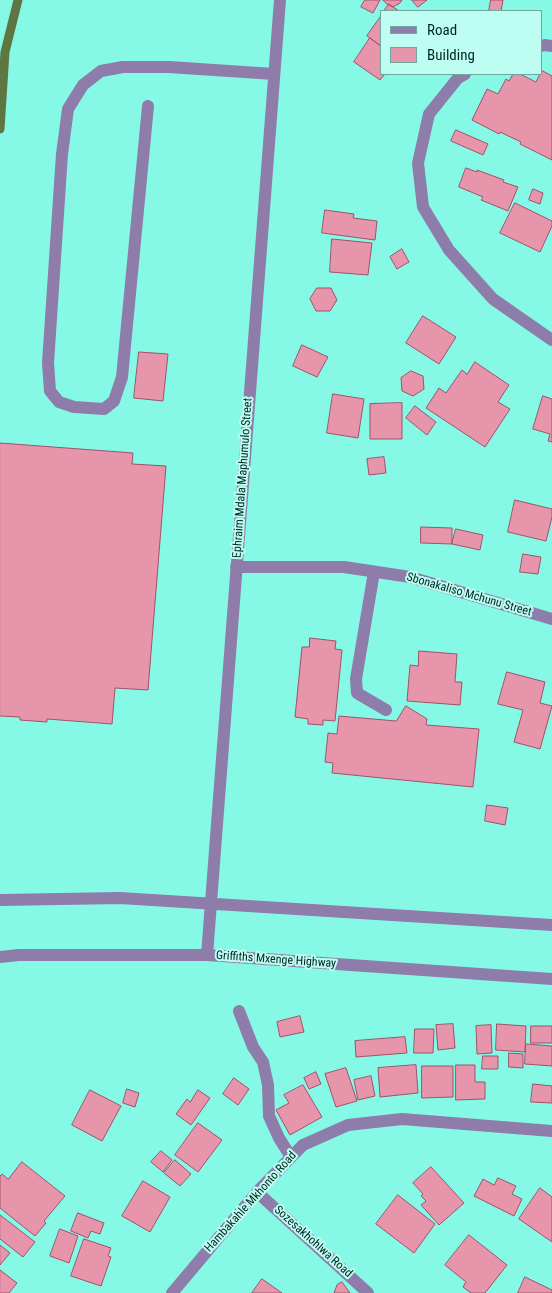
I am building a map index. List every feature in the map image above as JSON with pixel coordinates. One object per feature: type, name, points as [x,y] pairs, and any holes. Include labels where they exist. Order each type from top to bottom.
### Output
[{"type":"street","name":"Ephraim Mdala Maphumulo Street","points":[[207,955],[280,0]]},
{"type":"street","points":[[148,106],[122,377],[114,401],[104,409],[74,407],[59,402],[50,391],[48,364],[62,154],[68,109],[83,85],[101,71],[123,67],[169,67],[274,74]]},
{"type":"street","points":[[463,75],[458,78],[430,114],[418,164],[423,207],[449,250],[493,299],[552,340]]},
{"type":"street","name":"Sbonakaliso Mchunu Street","points":[[236,567],[344,567],[410,577],[552,619]]},
{"type":"street","points":[[374,572],[356,679],[357,692],[386,710]]},
{"type":"street","points":[[0,900],[120,898],[552,925]]},
{"type":"street","name":"Griffiths Mxenge Highway","points":[[0,957],[19,955],[207,955],[552,979]]},
{"type":"street","points":[[239,1012],[253,1047],[263,1062],[268,1085],[269,1116],[279,1138],[291,1157]]},
{"type":"street","name":"Hambakahle Mkhonto Road","points":[[172,1293],[257,1192],[303,1144],[348,1126],[402,1119],[552,1131]]},
{"type":"street","name":"Sozesakhohlwa Road","points":[[257,1192],[368,1293]]},
{"type":"building","points":[[365,0],[380,0],[373,13],[361,7]]},
{"type":"building","points":[[383,0],[402,0],[393,7]]},
{"type":"building","points":[[412,0],[427,0],[418,7]]},
{"type":"building","points":[[491,0],[503,0],[501,10],[489,10]]},
{"type":"building","points":[[389,4],[398,10],[385,10]]},
{"type":"building","points":[[380,17],[380,45],[367,36]]},
{"type":"building","points":[[370,38],[380,45],[380,75],[384,75],[380,80],[354,62]]},
{"type":"building","points":[[542,71],[552,76],[552,160],[520,144],[521,142],[500,132],[499,134],[472,120],[487,89],[498,94],[506,79],[509,81],[512,75],[522,75],[536,82],[540,75],[542,75]]},
{"type":"building","points":[[456,130],[488,144],[483,155],[451,141]]},
{"type":"building","points":[[466,168],[477,172],[477,170],[518,187],[508,211],[481,200],[483,197],[459,187]]},
{"type":"building","points":[[533,189],[543,193],[540,204],[529,200]]},
{"type":"building","points":[[515,203],[552,221],[552,226],[540,252],[500,233]]},
{"type":"building","points":[[325,210],[354,214],[353,218],[377,221],[375,240],[322,233]]},
{"type":"building","points":[[332,239],[372,243],[368,275],[330,272]]},
{"type":"building","points":[[402,249],[409,262],[397,269],[390,257]]},
{"type":"building","points":[[317,288],[331,288],[337,300],[330,311],[316,311],[310,299]]},
{"type":"building","points":[[423,316],[456,337],[439,364],[406,343]]},
{"type":"building","points":[[302,345],[328,357],[317,377],[293,366]]},
{"type":"building","points":[[139,352],[168,354],[163,401],[134,398]]},
{"type":"building","points":[[475,362],[509,385],[498,402],[510,409],[485,447],[426,408],[439,388],[446,393],[462,370],[467,374]]},
{"type":"building","points":[[411,371],[423,376],[424,389],[413,396],[402,391],[401,378]]},
{"type":"building","points":[[333,394],[364,399],[358,438],[327,433]]},
{"type":"building","points":[[543,396],[552,399],[552,442],[548,441],[550,434],[533,429]]},
{"type":"building","points":[[402,403],[402,439],[370,439],[370,404]]},
{"type":"building","points":[[415,406],[436,422],[427,435],[406,418]]},
{"type":"building","points":[[0,443],[133,453],[132,464],[166,466],[148,690],[115,688],[112,724],[47,719],[47,722],[20,720],[20,717],[0,716]]},
{"type":"building","points":[[384,457],[386,473],[369,475],[367,459]]},
{"type":"building","points":[[515,500],[552,509],[546,541],[508,532]]},
{"type":"building","points":[[421,527],[452,528],[452,544],[421,543]]},
{"type":"building","points":[[456,529],[483,535],[480,550],[452,544]]},
{"type":"building","points":[[523,554],[541,557],[538,574],[520,572]]},
{"type":"building","points":[[310,638],[336,641],[335,649],[342,650],[335,721],[323,720],[323,725],[308,724],[308,719],[295,717],[302,647],[309,647]]},
{"type":"building","points":[[419,651],[457,654],[455,682],[462,682],[460,705],[407,701],[410,665],[418,666]]},
{"type":"building","points":[[507,672],[545,682],[540,703],[552,706],[540,749],[514,742],[523,710],[498,704]]},
{"type":"building","points":[[406,706],[427,719],[426,725],[479,729],[473,787],[332,773],[333,763],[325,762],[328,733],[337,734],[339,716],[396,721]]},
{"type":"building","points":[[487,805],[508,808],[505,825],[485,821]]},
{"type":"building","points":[[300,1016],[304,1032],[280,1037],[277,1022]]},
{"type":"building","points":[[453,1024],[455,1048],[438,1050],[436,1025]]},
{"type":"building","points":[[497,1024],[526,1026],[525,1052],[496,1050]]},
{"type":"building","points":[[491,1025],[492,1053],[477,1054],[476,1026]]},
{"type":"building","points":[[531,1026],[552,1026],[552,1043],[531,1043]]},
{"type":"building","points":[[415,1029],[434,1029],[433,1053],[414,1053]]},
{"type":"building","points":[[405,1037],[407,1053],[356,1057],[355,1041]]},
{"type":"building","points":[[526,1044],[552,1046],[552,1066],[525,1064]]},
{"type":"building","points":[[509,1053],[523,1054],[523,1068],[509,1067]]},
{"type":"building","points":[[483,1056],[498,1056],[498,1069],[482,1069]]},
{"type":"building","points":[[416,1065],[418,1093],[380,1097],[378,1068]]},
{"type":"building","points":[[456,1065],[475,1065],[475,1082],[485,1082],[485,1099],[456,1100]]},
{"type":"building","points":[[422,1066],[453,1066],[453,1097],[422,1098]]},
{"type":"building","points":[[346,1068],[357,1101],[336,1107],[325,1074]]},
{"type":"building","points":[[316,1072],[321,1084],[309,1089],[304,1078]]},
{"type":"building","points":[[371,1076],[375,1096],[358,1100],[354,1080]]},
{"type":"building","points":[[234,1078],[249,1089],[238,1105],[223,1094]]},
{"type":"building","points":[[533,1084],[552,1086],[552,1103],[531,1102]]},
{"type":"building","points":[[303,1085],[322,1117],[290,1135],[276,1110],[289,1103],[284,1095]]},
{"type":"building","points":[[127,1089],[139,1093],[135,1107],[123,1103]]},
{"type":"building","points":[[90,1090],[121,1106],[102,1141],[72,1125]]},
{"type":"building","points":[[198,1090],[210,1098],[191,1125],[176,1114],[187,1099],[190,1102]]},
{"type":"building","points":[[198,1123],[222,1140],[198,1172],[175,1155]]},
{"type":"building","points":[[161,1151],[172,1160],[163,1172],[151,1162]]},
{"type":"building","points":[[175,1160],[191,1174],[180,1186],[164,1173]]},
{"type":"building","points":[[22,1162],[65,1196],[44,1221],[46,1223],[35,1236],[0,1208],[0,1176],[2,1174],[8,1179]]},
{"type":"building","points":[[431,1167],[464,1203],[439,1225],[421,1205],[426,1201],[421,1196],[423,1194],[413,1183]]},
{"type":"building","points":[[498,1178],[516,1186],[512,1194],[522,1199],[514,1216],[474,1196],[483,1179],[494,1185]]},
{"type":"building","points":[[143,1181],[170,1197],[150,1232],[122,1216]]},
{"type":"building","points":[[540,1188],[552,1197],[552,1242],[519,1219]]},
{"type":"building","points":[[398,1195],[435,1224],[414,1253],[376,1224]]},
{"type":"building","points":[[78,1213],[104,1223],[100,1234],[91,1231],[88,1238],[71,1231]]},
{"type":"building","points":[[0,1215],[35,1242],[23,1257],[0,1239]]},
{"type":"building","points":[[60,1229],[78,1236],[69,1263],[50,1256]]},
{"type":"building","points":[[469,1235],[507,1265],[485,1293],[471,1293],[463,1287],[466,1282],[445,1265]]},
{"type":"building","points":[[84,1239],[111,1248],[108,1256],[111,1257],[101,1286],[71,1276]]},
{"type":"building","points":[[0,1245],[10,1253],[0,1265]]},
{"type":"building","points":[[0,1270],[17,1283],[9,1293],[0,1293]]},
{"type":"building","points":[[525,1277],[552,1290],[552,1293],[518,1293]]},
{"type":"building","points":[[262,1279],[282,1293],[252,1293]]},
{"type":"building","points":[[342,1282],[350,1293],[334,1293],[337,1285]]},
{"type":"waterway","points":[[0,129],[5,52],[18,0]]}]
